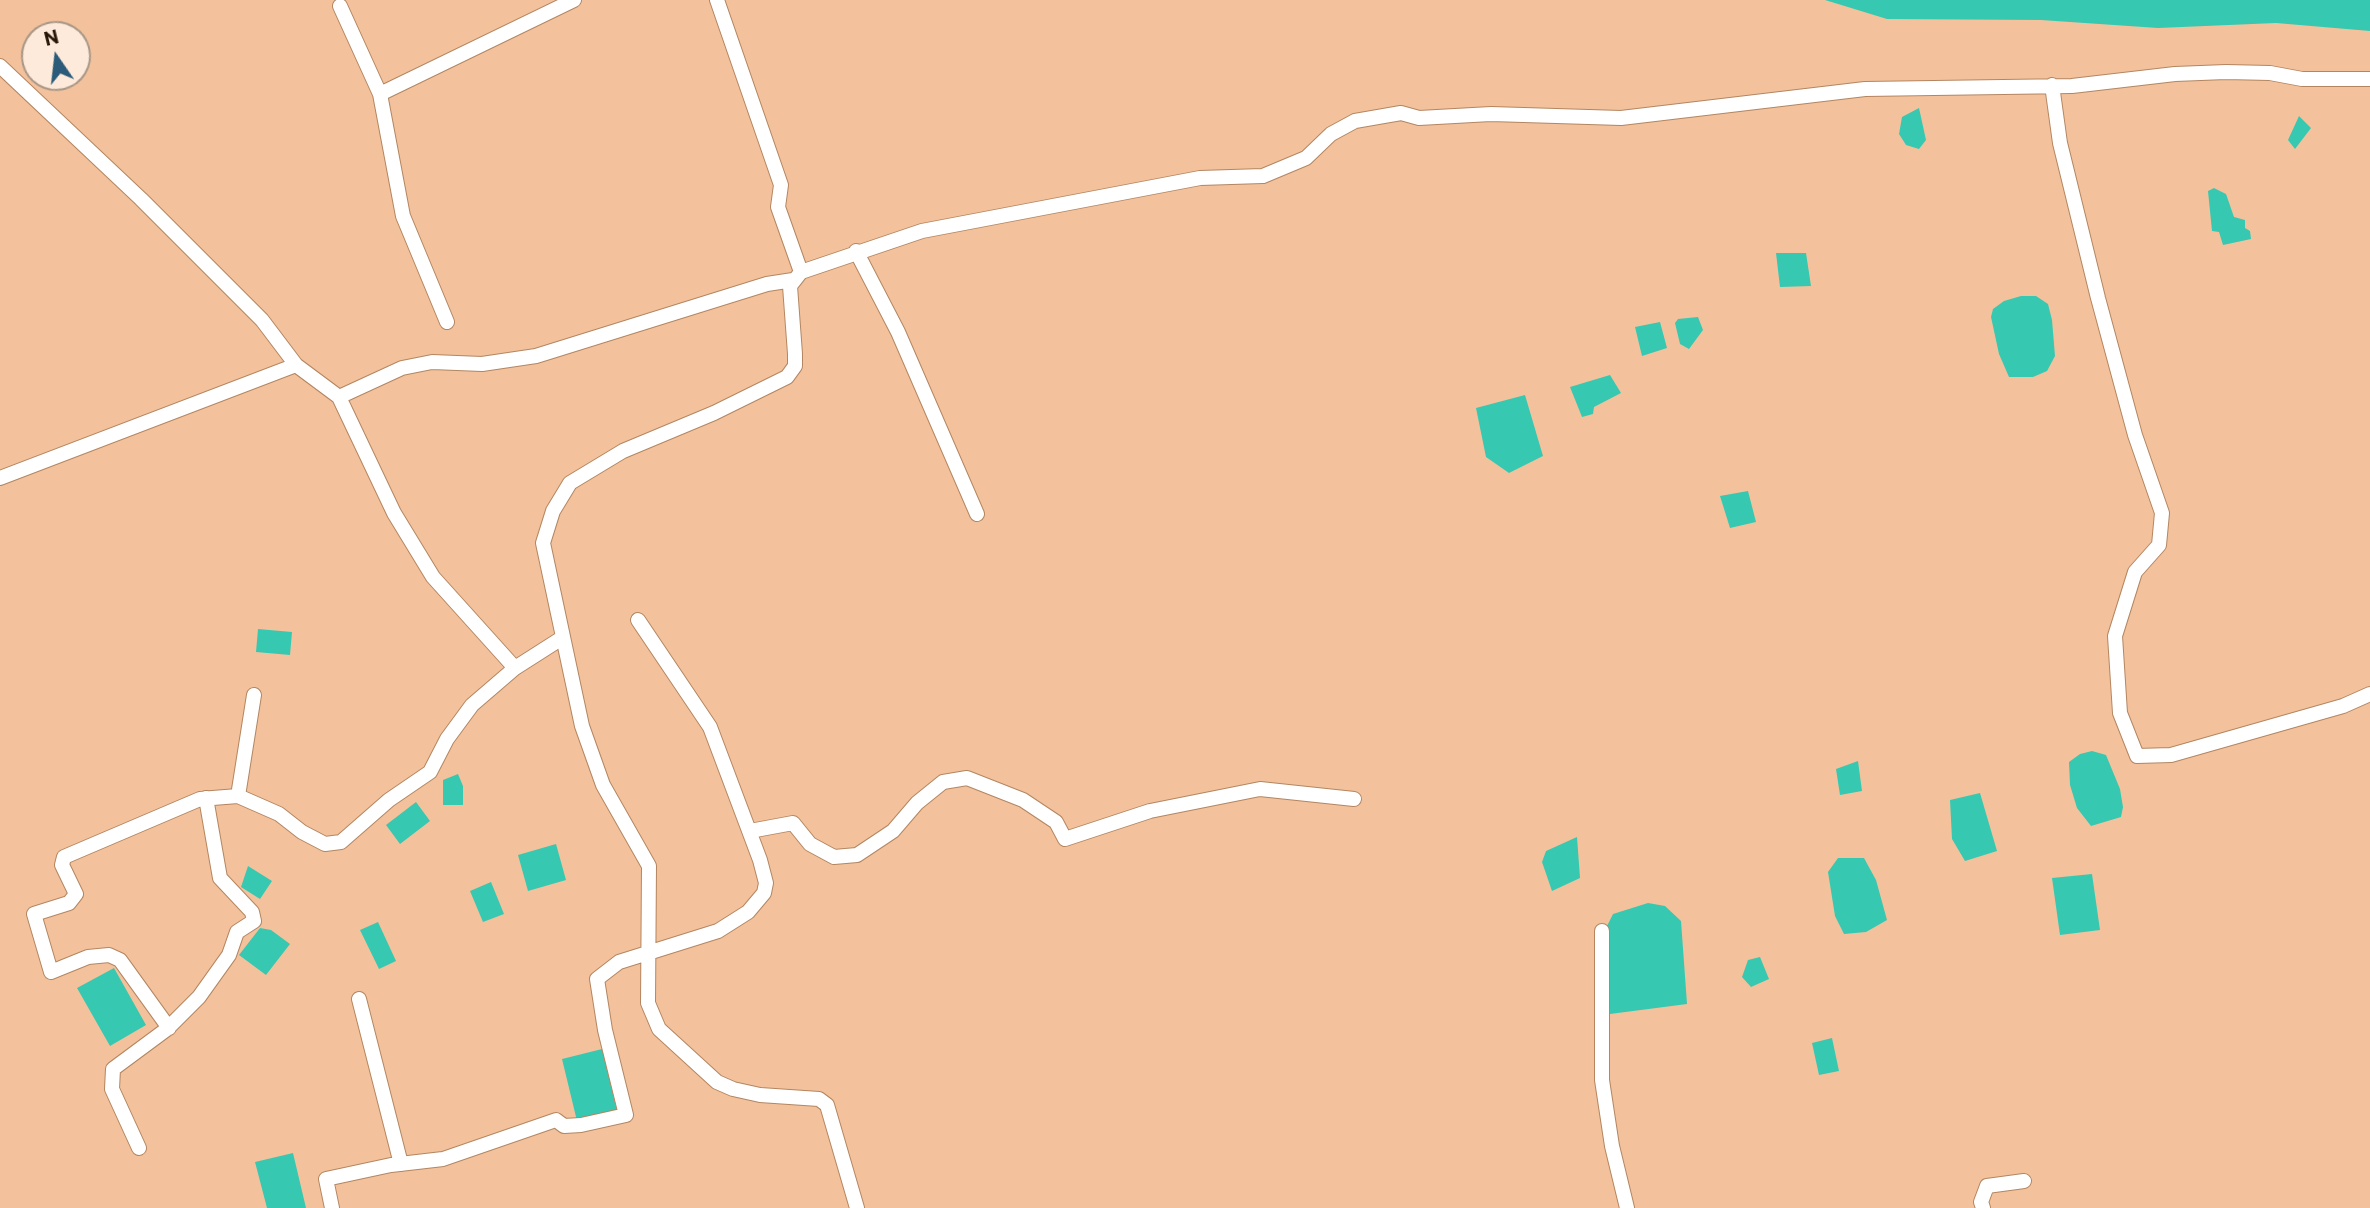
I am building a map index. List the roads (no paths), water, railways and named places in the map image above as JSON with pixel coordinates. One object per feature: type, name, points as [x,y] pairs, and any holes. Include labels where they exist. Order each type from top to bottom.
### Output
[{"type":"street","points":[[380,94],[574,0]]},
{"type":"street","points":[[717,0],[781,185],[778,207],[797,276]]},
{"type":"street","points":[[340,6],[380,94],[403,216],[447,322]]},
{"type":"street","points":[[0,66],[141,199],[262,320],[296,365],[339,397],[394,513],[433,577],[515,668]]},
{"type":"street","points":[[339,397],[402,368],[432,362],[482,364],[536,356],[797,276],[856,251],[922,231],[1200,178],[1263,176],[1306,158],[1331,134],[1355,121],[1401,113],[1419,118],[1491,114],[1621,118],[1865,89],[2072,86],[2175,74],[2226,72],[2270,73],[2302,79],[2370,79]]},
{"type":"street","points":[[2052,85],[2060,143],[2098,298],[2135,435],[2162,513],[2159,545],[2135,572],[2115,636],[2120,713],[2137,756],[2171,755],[2343,706],[2370,694]]},
{"type":"street","points":[[856,251],[898,332],[977,514]]},
{"type":"street","points":[[797,276],[790,286],[795,366],[788,377],[714,413],[623,451],[570,483],[553,511],[543,543],[582,726],[603,785],[649,866],[648,1003],[659,1029],[717,1082],[745,1093],[819,1098],[827,1105],[857,1208]]},
{"type":"street","points":[[0,478],[296,365]]},
{"type":"street","points":[[332,1208],[326,1179],[401,1164],[443,1159],[556,1120],[564,1125],[581,1125],[626,1115],[605,1030],[597,979],[619,962],[718,931],[748,912],[764,893],[766,883],[750,831],[710,727],[638,620]]},
{"type":"street","points":[[169,1028],[120,960],[109,956],[88,957],[51,972],[34,914],[69,903],[76,894],[62,865],[64,857],[206,798],[238,796],[279,814],[302,832],[326,844],[341,842],[389,800],[430,772],[447,739],[472,705],[515,668],[562,638]]},
{"type":"street","points":[[238,796],[254,695]]},
{"type":"street","points":[[750,831],[793,823],[810,844],[834,858],[857,855],[893,831],[917,803],[943,782],[967,778],[1023,800],[1056,822],[1065,839],[1150,811],[1259,789],[1354,799]]},
{"type":"street","points":[[139,1148],[112,1089],[113,1069],[169,1028],[217,973],[229,955],[237,932],[254,921],[252,912],[220,878],[206,798]]},
{"type":"street","points":[[1602,932],[1602,1080],[1612,1146],[1627,1208]]},
{"type":"street","points":[[359,999],[401,1164]]},
{"type":"street","points":[[1983,1208],[1981,1202],[1987,1186],[2024,1181]]},
{"type":"water","points":[[1825,0],[2370,0],[2370,31],[2276,23],[2158,28],[2041,20],[1887,19]]},
{"type":"water","points":[[1919,108],[1926,140],[1919,149],[1906,145],[1899,134],[1902,117]]},
{"type":"water","points":[[2299,116],[2311,128],[2295,149],[2288,140]]},
{"type":"water","points":[[2214,188],[2226,194],[2234,217],[2245,220],[2245,228],[2250,231],[2251,239],[2223,245],[2219,232],[2212,231],[2208,191]]},
{"type":"water","points":[[1776,253],[1806,253],[1811,286],[1780,287]]},
{"type":"water","points":[[2021,296],[2036,296],[2048,304],[2055,356],[2047,371],[2033,377],[2009,377],[1999,354],[1991,317],[1993,309],[2004,301]]},
{"type":"water","points":[[1698,317],[1703,330],[1689,349],[1680,344],[1675,323],[1678,319]]},
{"type":"water","points":[[1660,322],[1667,348],[1642,356],[1635,327]]},
{"type":"water","points":[[1610,375],[1621,393],[1594,407],[1593,414],[1582,417],[1570,387]]},
{"type":"water","points":[[1525,395],[1543,456],[1509,473],[1486,457],[1476,408]]},
{"type":"water","points":[[1748,491],[1756,522],[1730,528],[1720,496]]},
{"type":"water","points":[[258,629],[292,632],[290,655],[256,652]]},
{"type":"water","points":[[2092,751],[2106,755],[2120,789],[2123,807],[2121,817],[2091,826],[2077,808],[2070,785],[2069,762],[2080,754]]},
{"type":"water","points":[[1858,761],[1862,791],[1840,795],[1836,769]]},
{"type":"water","points":[[458,774],[463,786],[463,805],[443,805],[443,780]]},
{"type":"water","points":[[1980,793],[1997,851],[1965,861],[1952,839],[1950,800]]},
{"type":"water","points":[[416,802],[430,821],[400,844],[386,825]]},
{"type":"water","points":[[1577,837],[1580,878],[1552,891],[1542,862],[1546,851]]},
{"type":"water","points":[[556,844],[566,880],[528,891],[518,855]]},
{"type":"water","points":[[1838,858],[1864,858],[1876,880],[1887,920],[1866,932],[1844,934],[1835,916],[1828,872]]},
{"type":"water","points":[[248,866],[272,881],[260,899],[241,887]]},
{"type":"water","points":[[2092,874],[2100,930],[2060,935],[2052,878]]},
{"type":"water","points":[[491,882],[504,914],[483,922],[470,891]]},
{"type":"water","points":[[1648,903],[1665,906],[1681,921],[1687,1004],[1610,1014],[1607,926],[1613,914]]},
{"type":"water","points":[[378,922],[396,961],[379,969],[360,930]]},
{"type":"water","points":[[260,928],[271,930],[290,944],[266,975],[239,955]]},
{"type":"water","points":[[1760,957],[1769,979],[1751,987],[1742,977],[1748,960]]},
{"type":"water","points":[[114,968],[146,1025],[110,1046],[77,988]]},
{"type":"water","points":[[1832,1038],[1839,1071],[1819,1075],[1812,1043]]},
{"type":"water","points":[[602,1049],[617,1111],[577,1121],[562,1059]]},
{"type":"water","points":[[293,1153],[306,1208],[267,1208],[255,1162]]}]
